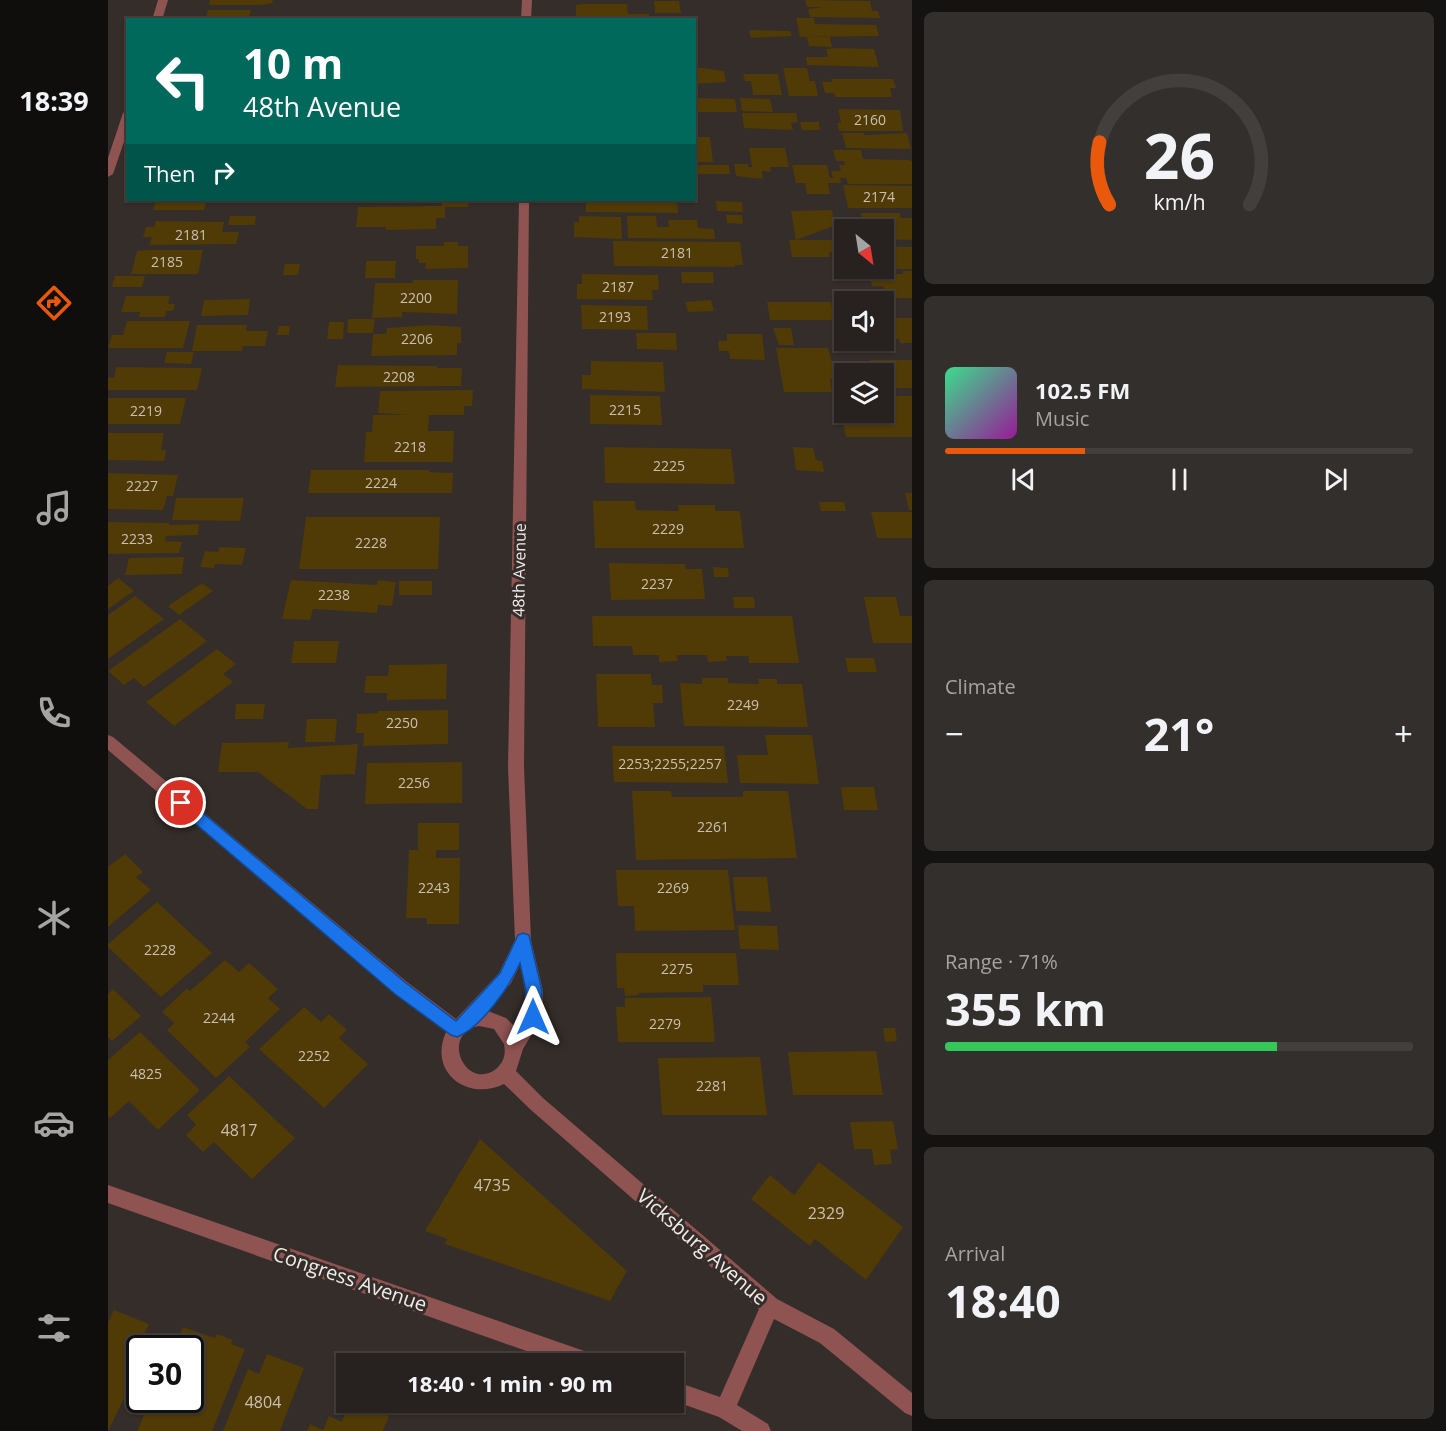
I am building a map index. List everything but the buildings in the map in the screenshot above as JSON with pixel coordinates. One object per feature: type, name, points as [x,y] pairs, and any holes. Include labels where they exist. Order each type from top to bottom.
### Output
[{"type":"street","points":[[158,18],[163,0]]},
{"type":"street","points":[[526,18],[527,0]]},
{"type":"street","points":[[108,174],[126,118]]},
{"type":"street","name":"48th Avenue","points":[[515,1045],[533,1017],[534,991],[523,940],[516,767],[524,201]]},
{"type":"street","points":[[108,741],[401,988],[462,1026]]},
{"type":"street","name":"48th Avenue","points":[[462,1026],[505,978],[523,940]]},
{"type":"street","points":[[487,1019],[505,1027],[515,1045],[511,1064],[505,1072],[485,1081],[473,1081],[463,1076],[450,1060],[448,1049],[451,1039],[462,1026],[487,1019]]},
{"type":"street","name":"Vicksburg Avenue","points":[[505,1072],[537,1104],[770,1306],[827,1336],[912,1406]]},
{"type":"street","name":"Congress Avenue","points":[[108,1194],[562,1353]]},
{"type":"street","points":[[725,1409],[770,1306]]},
{"type":"street","points":[[684,1395],[725,1409],[761,1431]]},
{"type":"route","points":[[181,803],[401,988],[457,1030],[505,978],[523,940],[534,991],[533,1017]]}]
